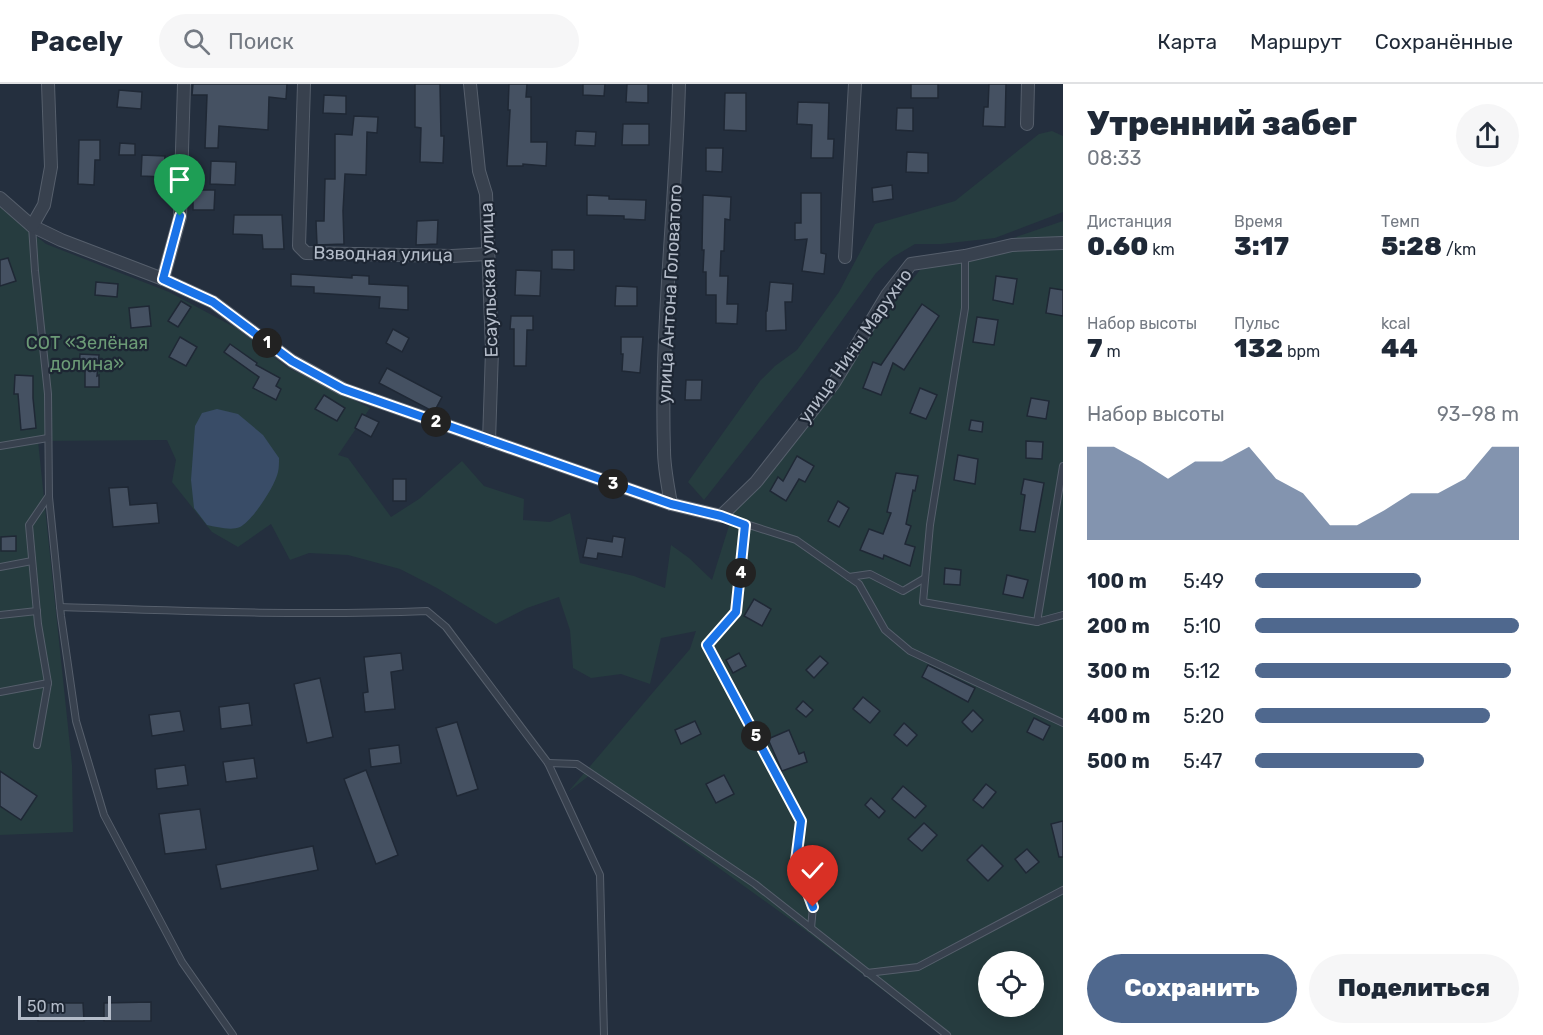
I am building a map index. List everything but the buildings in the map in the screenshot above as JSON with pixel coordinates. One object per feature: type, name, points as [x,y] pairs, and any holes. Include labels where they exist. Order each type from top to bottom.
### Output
[{"type":"street","points":[[32,226],[44,205],[51,167],[48,84]]},
{"type":"street","points":[[163,279],[180,216],[184,84]]},
{"type":"street","name":"Взводная улица","points":[[304,84],[299,246],[306,253],[452,256],[487,254]]},
{"type":"street","name":"Есаульская улица","points":[[470,84],[479,171],[486,194],[492,350],[489,441]]},
{"type":"street","name":"улица Антона Головатого","points":[[671,504],[664,452],[664,385],[670,228],[677,163],[678,84]]},
{"type":"street","points":[[845,257],[855,84]]},
{"type":"street","points":[[1027,124],[1028,84]]},
{"type":"street","points":[[0,198],[32,226],[61,240],[163,279],[213,302],[292,361],[343,389],[671,504],[721,516]]},
{"type":"street","name":"улица Нины Марухно","points":[[721,516],[756,482],[834,383],[887,295],[911,264],[965,256],[1012,245],[1063,243]]},
{"type":"lane","points":[[32,226],[48,394],[49,497],[75,721],[104,815],[182,962],[233,1035]]},
{"type":"lane","points":[[965,256],[965,308],[930,525],[922,602],[1037,622],[1063,615]]},
{"type":"lane","points":[[0,446],[48,438]]},
{"type":"lane","points":[[1037,622],[1063,466]]},
{"type":"lane","points":[[37,745],[48,683],[36,611],[29,525],[49,497]]},
{"type":"lane","points":[[721,516],[745,525],[765,528],[796,540],[860,584],[885,630],[910,651],[1063,723]]},
{"type":"lane","points":[[745,525],[736,612],[707,645],[801,821],[796,861],[813,907],[811,928]]},
{"type":"lane","points":[[0,567],[32,561]]},
{"type":"lane","points":[[849,577],[870,574],[903,591],[925,578]]},
{"type":"lane","points":[[60,607],[345,614],[427,610],[446,627],[548,763],[600,875],[604,1035]]},
{"type":"lane","points":[[0,615],[36,611]]},
{"type":"lane","points":[[0,692],[48,683]]},
{"type":"lane","points":[[548,763],[577,764],[755,884],[866,974],[947,1035]]},
{"type":"lane","points":[[866,974],[918,967],[1063,890]]},
{"type":"green space","points":[[1052,131],[1063,136],[1063,212],[995,238],[941,244],[915,244],[893,257],[876,273],[802,376],[704,500],[688,482],[760,381],[775,366],[797,350],[839,292],[875,224],[955,201],[1039,134]]},
{"type":"green space","name":"СОТ «Зелёная долина»","points":[[0,207],[46,244],[169,292],[236,328],[288,368],[370,408],[338,455],[348,458],[391,517],[419,499],[462,461],[484,486],[524,499],[523,520],[550,522],[570,513],[580,563],[634,576],[665,588],[671,545],[712,580],[738,497],[920,270],[1063,221],[1063,1035],[941,1035],[805,930],[590,775],[568,792],[690,649],[696,631],[661,638],[650,684],[621,674],[591,678],[573,668],[570,630],[559,597],[527,608],[496,624],[437,588],[400,569],[348,555],[309,553],[290,560],[271,524],[238,547],[212,532],[172,482],[176,460],[167,440],[38,441],[72,765],[73,832],[0,835]]},
{"type":"water","points":[[217,409],[238,414],[263,435],[279,458],[278,472],[268,494],[245,523],[232,529],[207,525],[194,508],[191,480],[195,426],[202,413]]},
{"type":"route","points":[[180,216],[163,279],[213,302],[292,361],[343,389],[671,504],[721,516],[745,525],[736,612],[707,645],[801,821],[796,861],[813,907]]}]
